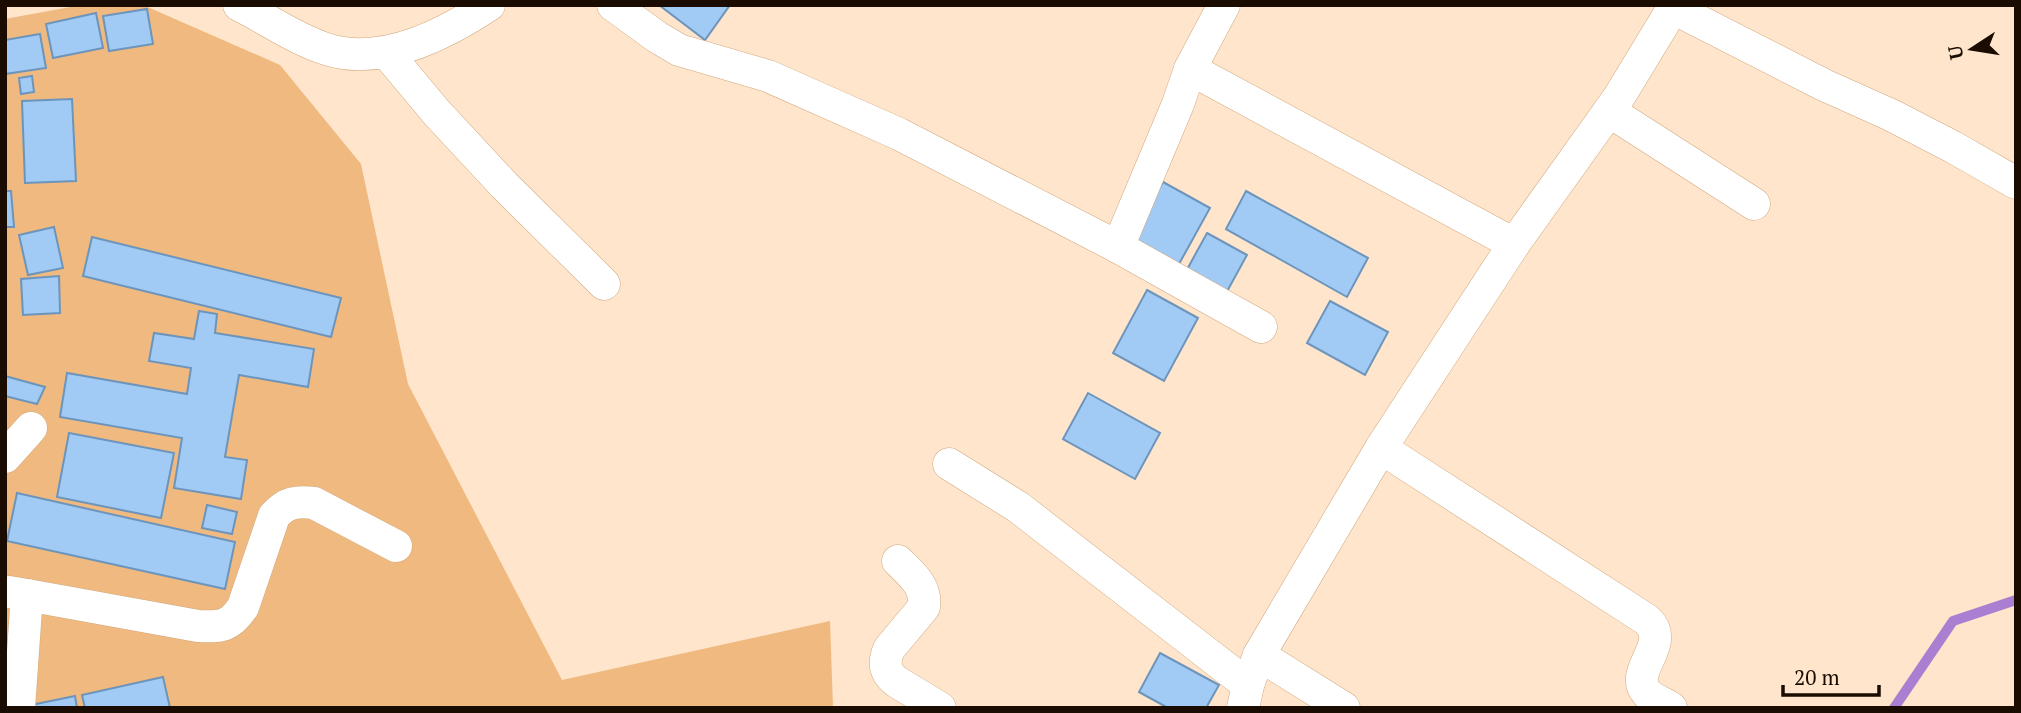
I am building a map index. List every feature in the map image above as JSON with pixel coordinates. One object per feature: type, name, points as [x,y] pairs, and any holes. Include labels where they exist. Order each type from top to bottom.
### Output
[{"type":"street","points":[[239,5],[326,49],[350,55],[386,52],[429,38],[489,5]]},
{"type":"street","points":[[613,5],[679,50],[768,76],[899,134],[1118,247],[1261,327]]},
{"type":"street","points":[[1118,247],[1190,69],[1224,5]]},
{"type":"street","points":[[949,464],[1018,507],[1246,696],[1259,655],[1381,448],[1514,244],[1609,111],[1672,6],[1824,85],[1903,121],[2016,183]]},
{"type":"street","points":[[386,52],[504,186],[604,284]]},
{"type":"street","points":[[1190,69],[1514,244]]},
{"type":"street","points":[[1609,111],[1754,204]]},
{"type":"street","points":[[5,457],[31,428]]},
{"type":"street","points":[[1381,448],[1647,620],[1656,637],[1642,676],[1643,684],[1648,694],[1671,708]]},
{"type":"street","points":[[19,708],[16,593],[198,626],[226,624],[234,620],[243,607],[274,516],[286,505],[300,501],[314,503],[396,546]]},
{"type":"street","points":[[898,561],[918,581],[925,601],[924,607],[889,649],[886,657],[887,670],[890,677],[940,708]]},
{"type":"street","points":[[1259,655],[1344,708]]},
{"type":"shaded area","points":[[81,5],[143,5],[280,65],[361,164],[408,384],[562,680],[830,621],[833,708],[5,708],[5,19]]},
{"type":"building","points":[[659,5],[730,5],[705,40]]},
{"type":"building","points":[[147,9],[153,44],[109,51],[103,16]]},
{"type":"building","points":[[96,13],[103,48],[53,58],[46,24]]},
{"type":"building","points":[[40,34],[46,68],[5,74],[5,40]]},
{"type":"building","points":[[32,76],[34,92],[21,94],[19,78]]},
{"type":"building","points":[[72,99],[76,181],[25,183],[22,101]]},
{"type":"building","points":[[1163,182],[1210,208],[1179,264],[1132,238]]},
{"type":"building","points":[[5,191],[11,191],[14,227],[5,227]]},
{"type":"building","points":[[1246,191],[1368,258],[1347,297],[1226,229]]},
{"type":"building","points":[[54,227],[63,268],[28,275],[19,235]]},
{"type":"building","points":[[1207,233],[1247,255],[1224,297],[1184,275]]},
{"type":"building","points":[[92,237],[341,298],[331,337],[83,276]]},
{"type":"building","points":[[59,276],[60,313],[23,315],[21,279]]},
{"type":"building","points":[[1147,290],[1198,318],[1164,381],[1113,353]]},
{"type":"building","points":[[1330,301],[1388,332],[1365,375],[1307,343]]},
{"type":"building","points":[[199,311],[217,314],[215,333],[314,349],[308,387],[239,375],[225,457],[247,460],[241,499],[174,488],[182,438],[60,417],[67,373],[187,394],[191,368],[149,361],[154,333],[194,339]]},
{"type":"building","points":[[5,376],[45,387],[37,404],[5,396]]},
{"type":"building","points":[[1088,393],[1160,433],[1135,479],[1063,439]]},
{"type":"building","points":[[69,433],[174,453],[161,518],[57,497]]},
{"type":"building","points":[[17,493],[235,542],[225,589],[7,541]]},
{"type":"building","points":[[207,505],[237,512],[232,534],[202,528]]},
{"type":"building","points":[[1160,653],[1219,685],[1206,708],[1168,708],[1139,692]]},
{"type":"building","points":[[163,677],[170,708],[85,708],[82,695]]},
{"type":"building","points":[[75,696],[77,708],[32,708],[31,705]]},
{"type":"waterway","points":[[1894,708],[1953,621],[2016,600]]}]
